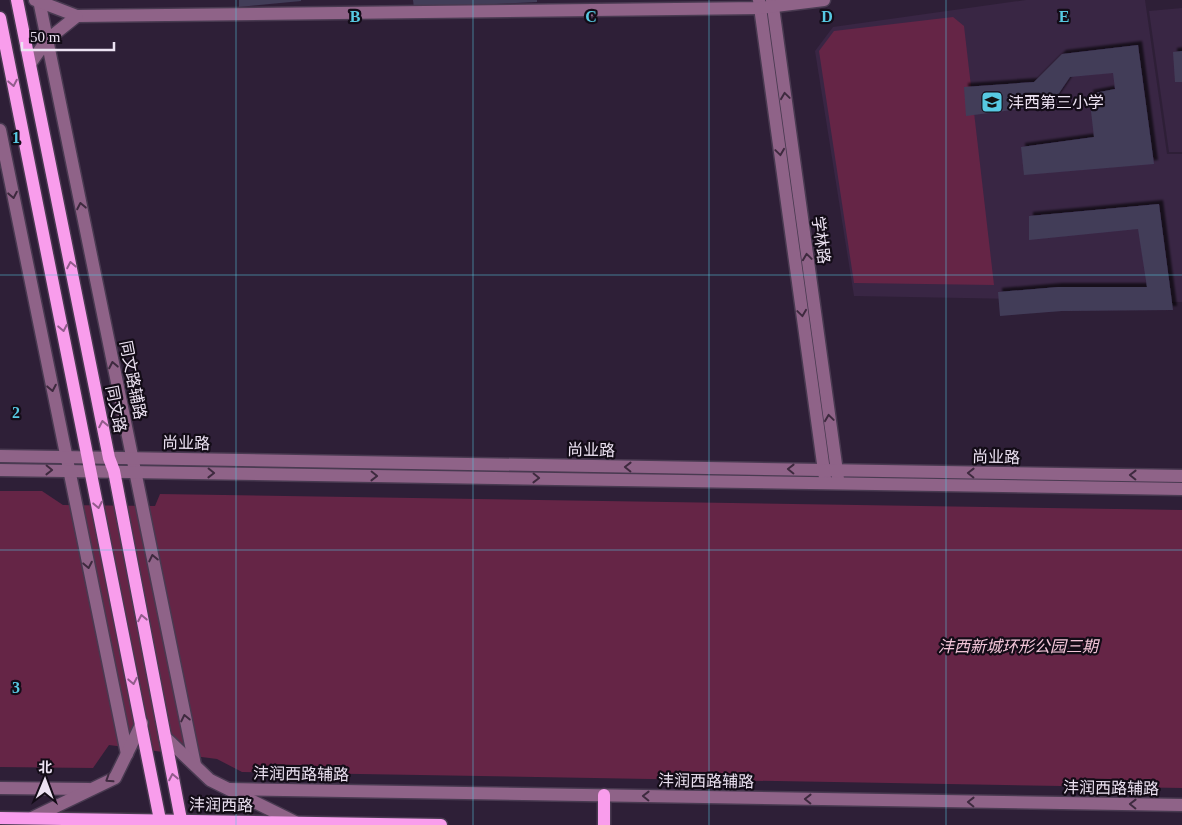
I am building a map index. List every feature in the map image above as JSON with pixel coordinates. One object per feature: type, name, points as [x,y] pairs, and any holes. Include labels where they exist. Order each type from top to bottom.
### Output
[{"type":"main road","name":"同文路","points":[[17,0],[109,458],[114,471],[182,823]]},
{"type":"main road","points":[[0,18],[161,823]]},
{"type":"main road","points":[[604,795],[604,825]]},
{"type":"main road","name":"沣润西路","points":[[0,818],[161,823],[440,825]]},
{"type":"street","points":[[38,1],[77,16],[766,3],[824,0]]},
{"type":"street","name":"同文路辅路","points":[[38,1],[48,40],[195,765]]},
{"type":"street","name":"学林路","points":[[766,3],[831,477]]},
{"type":"street","points":[[30,64],[48,40],[77,16]]},
{"type":"street","points":[[0,130],[127,754]]},
{"type":"street","name":"尚业路","points":[[0,456],[831,477],[1182,489]]},
{"type":"street","name":"尚业路","points":[[0,470],[831,477],[1182,476]]},
{"type":"street","points":[[32,818],[115,778],[142,723]]},
{"type":"street","points":[[165,737],[210,780],[297,823]]},
{"type":"street","points":[[0,788],[91,789]]},
{"type":"street","name":"沣润西路辅路","points":[[229,789],[1182,805]]},
{"type":"shaded area","name":"沣西第三小学","points":[[1026,0],[1145,0],[1167,154],[1182,154],[1182,302],[854,296],[815,51],[833,27]]},
{"type":"shaded area","points":[[1182,8],[1182,152],[1169,152],[1149,11]]},
{"type":"green space","points":[[953,17],[964,26],[994,285],[854,283],[819,51],[834,31]]},
{"type":"green space","name":"沣西新城环形公园三期","points":[[0,491],[42,491],[63,505],[155,506],[160,494],[1182,510],[1182,788],[242,772],[217,759],[109,745],[93,768],[0,767]]},
{"type":"building","points":[[239,0],[301,0],[301,1],[239,7]]},
{"type":"building","points":[[413,0],[537,0],[537,2],[414,8]]},
{"type":"building","points":[[1138,45],[1154,164],[1024,175],[1021,147],[1094,137],[1089,94],[1115,89],[1113,73],[1070,77],[1051,105],[966,116],[964,87],[1034,82],[1062,54]]},
{"type":"building","points":[[1182,51],[1182,82],[1175,82],[1173,52]]},
{"type":"building","points":[[1159,204],[1173,310],[1062,311],[1000,316],[998,292],[1058,287],[1147,287],[1138,229],[1029,240],[1029,216]]},
{"type":"place","name":"沣西第三小学","points":[[992,102]]}]
